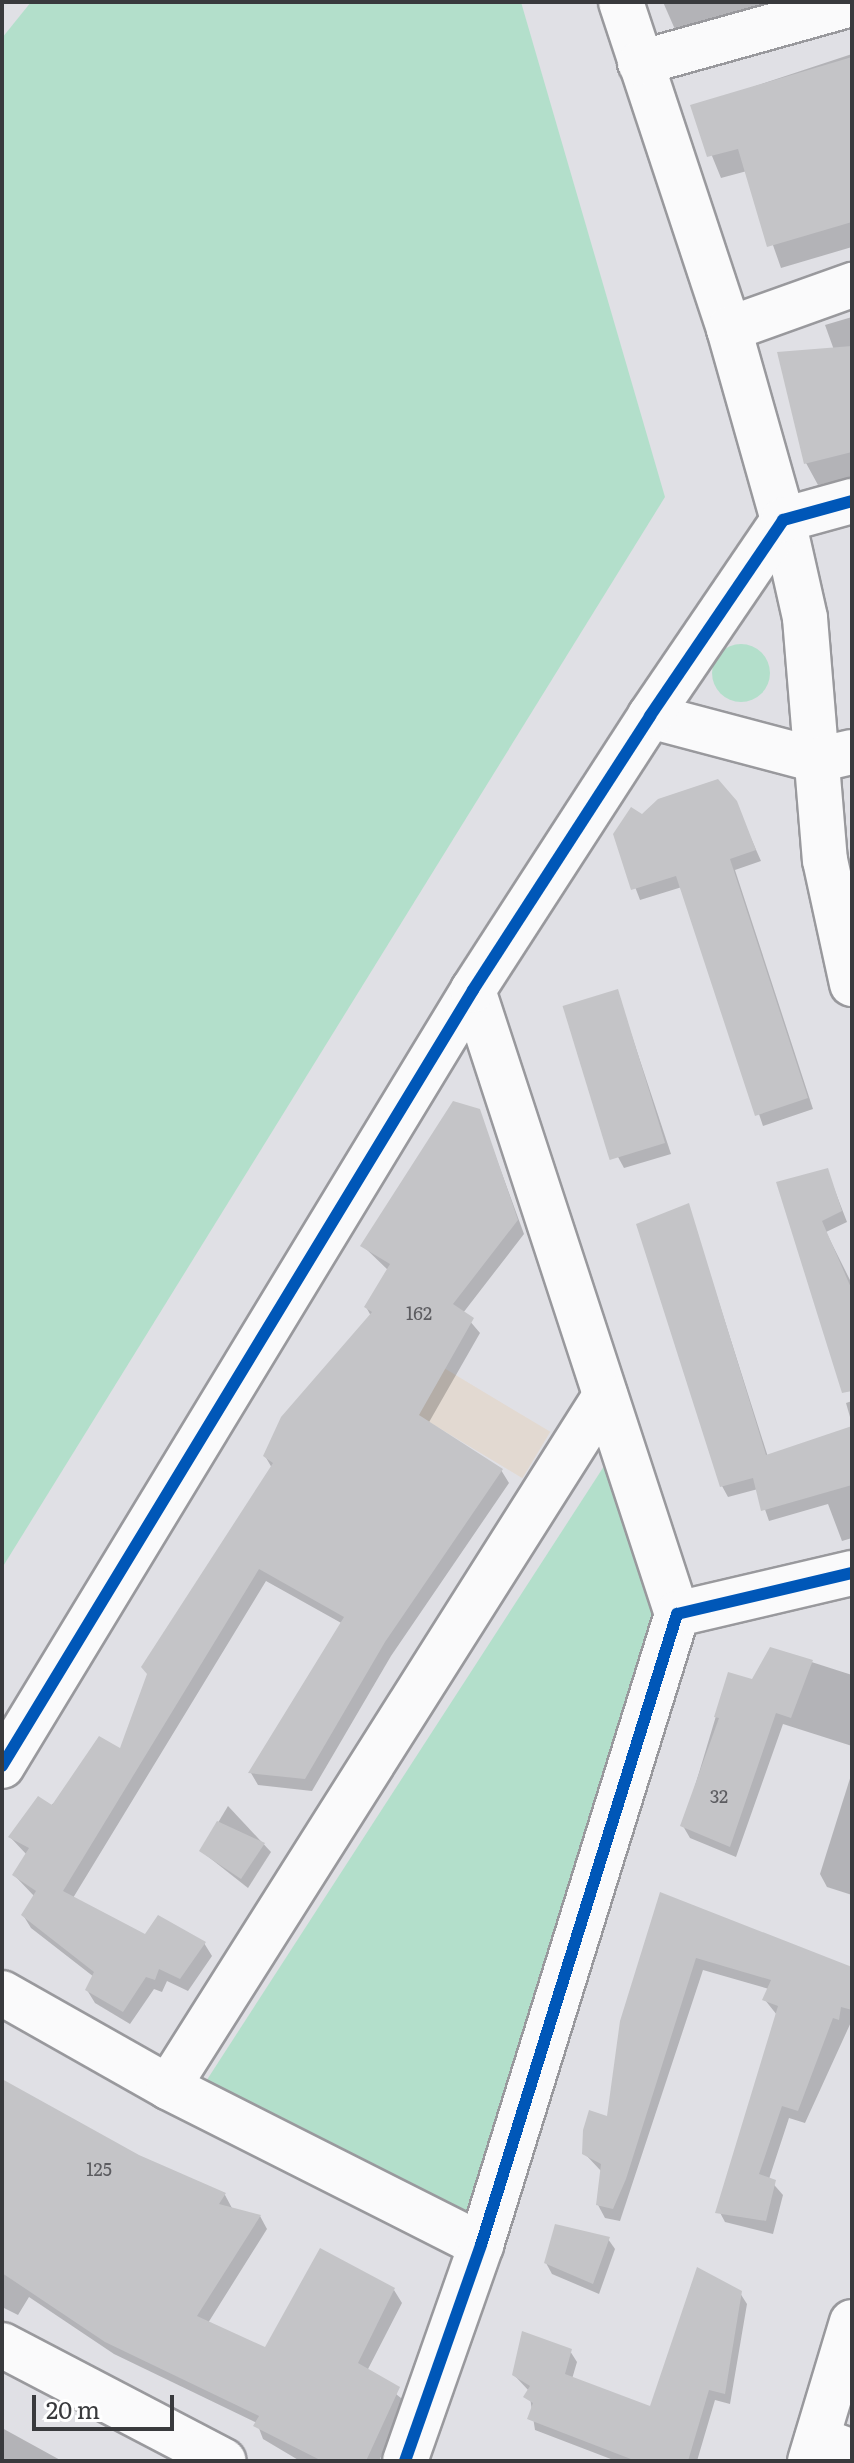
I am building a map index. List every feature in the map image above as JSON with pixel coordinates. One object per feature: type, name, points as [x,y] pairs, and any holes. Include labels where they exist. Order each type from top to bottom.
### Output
[{"type":"street","points":[[621,2],[729,329],[783,520],[835,756],[825,860],[852,984]]},
{"type":"street","points":[[640,63],[852,4]]},
{"type":"street","points":[[729,329],[852,285]]},
{"type":"street","points":[[2,1766],[473,990],[650,716],[783,520],[852,501]]},
{"type":"street","points":[[650,716],[835,756]]},
{"type":"street","points":[[405,2461],[481,2245],[677,1614],[473,990]]},
{"type":"street","points":[[168,2087],[605,1396]]},
{"type":"street","points":[[677,1614],[852,1573]]},
{"type":"street","points":[[2,1993],[168,2087],[481,2245]]},
{"type":"street","points":[[826,2451],[852,2322]]},
{"type":"street","points":[[2,2345],[224,2461]]},
{"type":"shaded area","points":[[444,1368],[550,1432],[522,1478],[416,1414]]},
{"type":"green space","points":[[31,2],[521,2],[665,497],[2,1568],[2,38]]},
{"type":"green space","points":[[741,644],[752,646],[761,653],[768,662],[768,684],[761,693],[752,700],[741,702],[730,700],[721,693],[714,684],[712,673],[714,662],[721,653],[730,646]]},
{"type":"green space","points":[[608,1460],[661,1612],[469,2214],[201,2089]]},
{"type":"building","points":[[852,57],[852,222],[767,247],[738,149],[707,157],[690,105]]},
{"type":"building","points":[[852,346],[852,452],[804,464],[777,352]]},
{"type":"building","points":[[718,779],[737,801],[756,850],[730,859],[808,1098],[755,1116],[676,876],[631,890],[613,834],[631,807],[642,814],[658,799]]},
{"type":"building","points":[[618,989],[665,1143],[610,1160],[563,1006]]},
{"type":"building","points":[[453,1101],[480,1109],[518,1220],[453,1304],[474,1318],[419,1415],[503,1469],[385,1642],[305,1779],[248,1773],[344,1617],[259,1569],[63,1891],[145,1934],[158,1915],[206,1942],[180,1979],[159,1969],[155,1980],[146,1977],[123,2012],[85,1990],[94,1972],[21,1915],[36,1891],[12,1875],[29,1848],[8,1837],[38,1796],[52,1805],[99,1736],[120,1748],[147,1674],[141,1667],[273,1463],[263,1456],[281,1417],[372,1312],[364,1307],[390,1264],[360,1246]]},
{"type":"building","points":[[828,1168],[842,1211],[822,1221],[852,1290],[852,1391],[842,1393],[776,1182]]},
{"type":"building","points":[[689,1203],[766,1455],[852,1426],[852,1485],[761,1511],[753,1478],[720,1487],[636,1224]]},
{"type":"building","points":[[770,1647],[813,1660],[791,1718],[776,1713],[730,1847],[680,1826],[719,1718],[714,1717],[728,1672],[752,1679]]},
{"type":"building","points":[[217,1821],[265,1843],[241,1879],[199,1851]]},
{"type":"building","points":[[660,1892],[852,1967],[852,2010],[841,2007],[839,2020],[833,2018],[798,2111],[782,2106],[759,2174],[776,2180],[766,2221],[715,2213],[778,2006],[762,2000],[771,1980],[696,1958],[626,2179],[613,2209],[596,2205],[601,2164],[582,2154],[583,2130],[589,2110],[607,2116],[620,2021]]},
{"type":"building","points":[[2,2079],[139,2155],[226,2193],[219,2204],[261,2215],[197,2316],[265,2347],[320,2248],[395,2288],[358,2363],[400,2387],[366,2461],[322,2461],[253,2426],[259,2416],[105,2342],[2,2273]]},
{"type":"building","points":[[555,2224],[610,2237],[593,2284],[544,2263]]},
{"type":"building","points":[[697,2267],[742,2291],[725,2394],[709,2390],[688,2461],[636,2461],[527,2419],[533,2403],[523,2397],[530,2386],[512,2375],[522,2331],[572,2349],[565,2374],[650,2406]]},
{"type":"cycle path","points":[[2,1766],[473,990],[650,716],[783,520],[852,501]]},
{"type":"cycle path","points":[[405,2461],[481,2245],[677,1614],[852,1573]]}]
